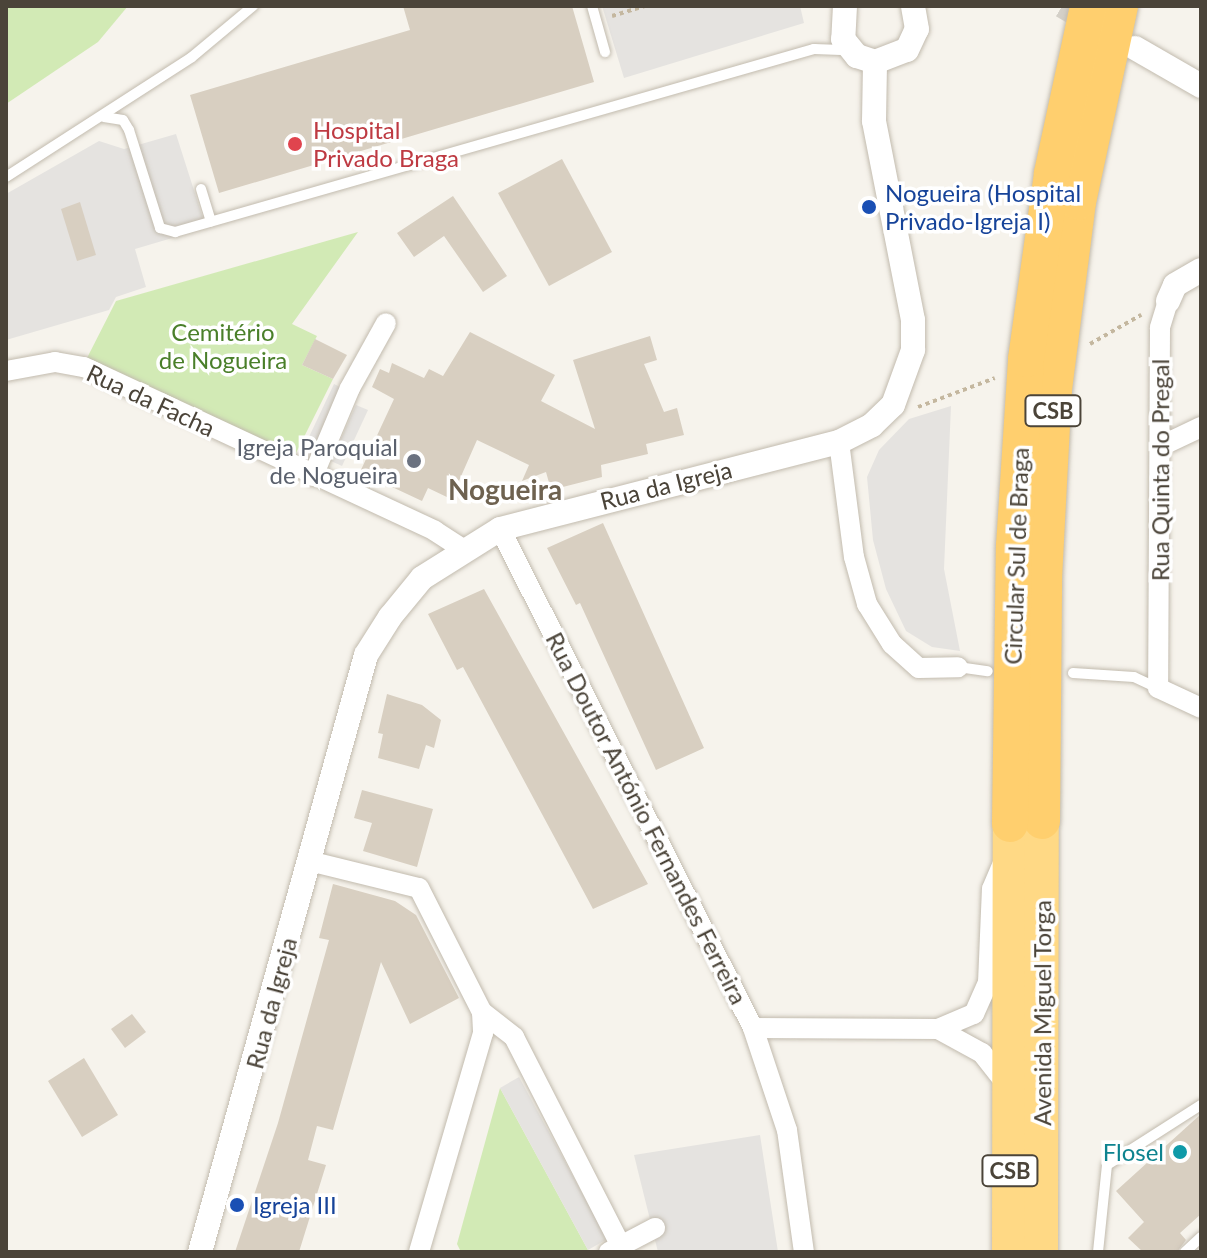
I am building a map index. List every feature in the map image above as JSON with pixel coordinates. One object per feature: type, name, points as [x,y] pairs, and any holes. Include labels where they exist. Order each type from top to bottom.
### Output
[{"type":"highway","name":"Circular Sul de Braga","points":[[1021,829],[1014,546],[1026,359],[1052,173],[1088,6]]},
{"type":"highway","name":"Circular Sul de Braga","points":[[1021,829],[1044,592],[1054,389],[1078,202],[1120,6]]},
{"type":"highway","name":"Avenida Miguel Torga","points":[[1009,1252],[1010,1089],[1021,829]]},
{"type":"highway","name":"Avenida Miguel Torga","points":[[1021,829],[1041,1252]]},
{"type":"street","points":[[845,6],[840,27],[850,50],[875,62],[907,50],[917,29],[913,6]]},
{"type":"street","points":[[1135,48],[1201,86]]},
{"type":"street","points":[[875,62],[874,121],[913,320],[913,350],[893,405]]},
{"type":"street","points":[[1168,301],[1175,285],[1201,270]]},
{"type":"street","name":"Rua Quinta do Pregal","points":[[1158,688],[1160,328],[1168,301]]},
{"type":"street","points":[[313,476],[350,388],[386,323]]},
{"type":"street","name":"Rua da Facha","points":[[6,371],[55,362],[84,367],[435,531],[463,549]]},
{"type":"street","name":"Rua da Igreja","points":[[200,1252],[366,655],[422,578],[463,549],[500,529],[839,442],[872,425],[893,405]]},
{"type":"street","points":[[1161,446],[1201,427]]},
{"type":"street","points":[[839,442],[854,557],[867,604],[892,644],[919,668],[958,667]]},
{"type":"street","name":"Rua Doutor António Fernandes Ferreira","points":[[500,529],[753,1028],[938,1029],[974,1014],[983,1000],[992,889],[1021,829]]},
{"type":"street","points":[[1158,688],[1201,708]]},
{"type":"street","points":[[309,861],[419,888],[482,1012],[483,1033],[419,1252]]},
{"type":"street","points":[[482,1012],[514,1037],[618,1250],[655,1228]]},
{"type":"street","points":[[753,1028],[787,1130],[804,1252]]},
{"type":"street","name":"Rua Doutor António Fernandes Ferreira","points":[[938,1029],[982,1053],[1010,1089]]},
{"type":"lane","points":[[6,177],[104,117],[192,57],[253,6]]},
{"type":"lane","points":[[592,6],[605,52]]},
{"type":"lane","points":[[104,117],[123,120],[129,130],[160,228],[175,232],[814,49],[850,50]]},
{"type":"lane","points":[[201,189],[211,222]]},
{"type":"lane","points":[[958,667],[988,671]]},
{"type":"lane","points":[[1073,673],[1134,677],[1158,688]]},
{"type":"lane","points":[[1098,1252],[1107,1165],[1201,1105]]},
{"type":"lane","points":[[1185,1252],[1201,1237]]},
{"type":"path","points":[[596,20],[644,6]]},
{"type":"path","points":[[1090,344],[1168,301]]},
{"type":"path","points":[[893,405],[917,407],[995,378]]},
{"type":"green space","points":[[6,6],[128,6],[98,42],[6,104]]},
{"type":"green space","name":"Cemitério de Nogueira","points":[[358,232],[292,324],[317,336],[302,365],[333,379],[293,459],[87,358],[116,301]]},
{"type":"green space","points":[[500,1088],[588,1250],[461,1252],[457,1244]]},
{"type":"shaded area","points":[[602,6],[800,6],[804,23],[624,78]]},
{"type":"shaded area","points":[[176,134],[206,228],[135,249],[146,287],[116,297],[109,310],[6,340],[6,194],[99,141],[124,149]]},
{"type":"shaded area","points":[[334,384],[346,390],[310,463],[299,458]]},
{"type":"shaded area","points":[[356,405],[368,410],[342,466],[331,461]]},
{"type":"shaded area","points":[[951,406],[944,569],[960,651],[932,647],[906,631],[886,589],[873,540],[867,477],[879,450],[909,419]]},
{"type":"shaded area","points":[[519,1077],[607,1239],[588,1250],[500,1088]]},
{"type":"shaded area","points":[[760,1135],[778,1252],[658,1252],[634,1155]]},
{"type":"building","name":"Hospital Privado Braga","points":[[403,6],[572,6],[594,82],[219,193],[190,95],[410,30]]},
{"type":"building","points":[[562,159],[612,252],[549,286],[498,193]]},
{"type":"building","points":[[453,196],[507,276],[483,292],[444,236],[414,257],[397,233]]},
{"type":"building","points":[[80,202],[96,255],[77,261],[61,209]]},
{"type":"building","points":[[470,332],[555,375],[541,401],[595,429],[573,360],[650,336],[657,360],[644,364],[664,412],[677,408],[684,435],[646,444],[648,454],[601,465],[602,477],[551,490],[546,472],[522,481],[529,465],[477,440],[451,499],[428,488],[422,501],[360,472],[394,399],[372,387],[380,369],[389,373],[392,363],[424,378],[429,369],[443,376]]},
{"type":"building","points":[[315,339],[347,355],[333,379],[302,365]]},
{"type":"building","points":[[603,523],[704,748],[656,770],[580,603],[576,605],[547,548]]},
{"type":"building","points":[[484,589],[648,884],[593,909],[463,667],[457,670],[428,614]]},
{"type":"building","points":[[387,694],[422,705],[441,720],[434,748],[426,745],[419,769],[378,758],[383,734],[378,733]]},
{"type":"building","points":[[362,790],[433,809],[417,867],[363,851],[372,823],[354,818]]},
{"type":"building","points":[[333,884],[395,901],[416,915],[459,998],[410,1024],[381,962],[333,1130],[317,1126],[308,1160],[326,1165],[299,1252],[235,1252],[278,1123],[329,940],[319,938]]},
{"type":"building","points":[[132,1014],[146,1032],[125,1048],[111,1029]]},
{"type":"building","points":[[84,1058],[118,1115],[82,1137],[48,1081]]},
{"type":"building","name":"Flosel","points":[[1201,1114],[1201,1214],[1180,1233],[1186,1240],[1177,1252],[1143,1252],[1128,1238],[1144,1222],[1116,1191]]},
{"type":"tunnel","points":[[1062,6],[1098,27]]},
{"type":"place","name":"Hospital Privado Braga","points":[[295,144]]},
{"type":"place","name":"Nogueira (Hospital Privado-Igreja I)","points":[[869,207]]},
{"type":"place","name":"Igreja Paroquial de Nogueira","points":[[414,461]]},
{"type":"place","name":"Flosel","points":[[1180,1152]]},
{"type":"place","name":"Igreja III","points":[[237,1205]]},
{"type":"district","name":"Nogueira","points":[[505,489]]}]
